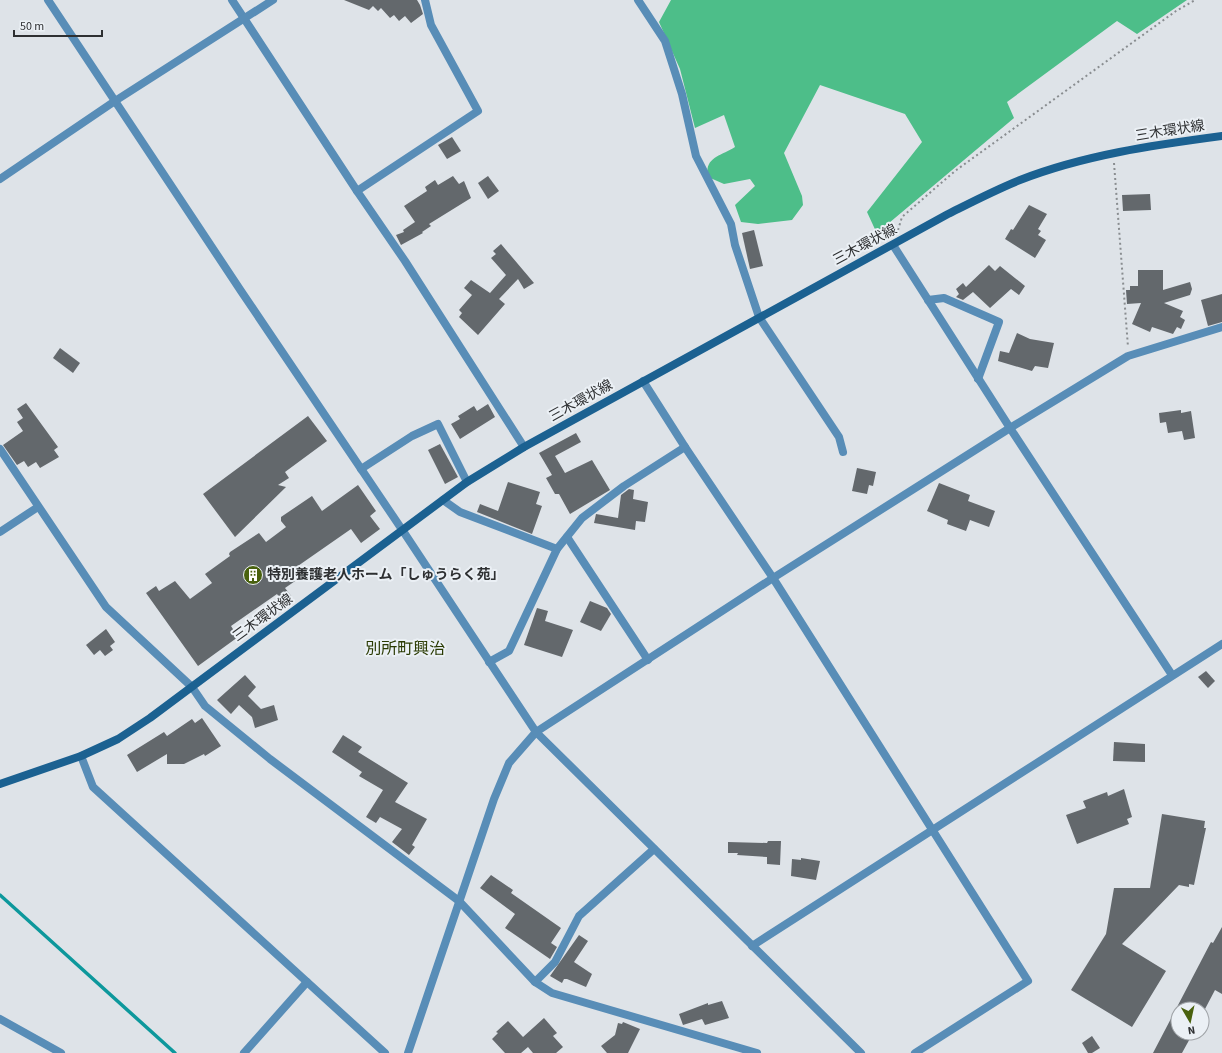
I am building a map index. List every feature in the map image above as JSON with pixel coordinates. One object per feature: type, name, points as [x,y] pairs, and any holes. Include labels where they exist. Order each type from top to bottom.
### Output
[{"type":"main road","name":"三木環状線","points":[[0,784],[81,756],[118,739],[192,687],[467,482],[524,447],[960,207],[1021,180],[1113,153],[1222,137]]},
{"type":"street","points":[[48,0],[536,732],[862,1053]]},
{"type":"street","points":[[232,0],[357,191],[405,261],[524,447]]},
{"type":"street","points":[[0,178],[115,101],[273,0]]},
{"type":"street","points":[[357,191],[478,111],[430,25],[426,0]]},
{"type":"street","points":[[638,0],[665,41],[682,94],[696,156],[731,224],[735,245],[759,317],[839,437],[843,452]]},
{"type":"street","points":[[893,245],[978,379],[1172,675]]},
{"type":"street","points":[[928,300],[944,298],[999,322],[978,379]]},
{"type":"street","points":[[408,1053],[494,799],[509,763],[536,732],[773,578],[1010,428],[1128,356],[1222,327]]},
{"type":"street","points":[[643,381],[685,447],[773,578],[1028,981],[915,1053]]},
{"type":"street","points":[[361,468],[412,436],[438,424],[467,482]]},
{"type":"street","points":[[489,662],[510,651],[557,549],[582,518],[624,486],[685,447]]},
{"type":"street","points":[[0,449],[106,607],[192,687],[205,706],[270,759],[459,901],[535,982],[552,993],[757,1053]]},
{"type":"street","points":[[443,500],[460,512],[557,549]]},
{"type":"street","points":[[0,532],[38,507]]},
{"type":"street","points":[[567,537],[648,660]]},
{"type":"street","points":[[752,946],[1222,644]]},
{"type":"street","points":[[81,756],[92,787],[385,1053]]},
{"type":"street","points":[[535,982],[555,962],[579,916],[654,849]]},
{"type":"street","points":[[244,1053],[307,982]]},
{"type":"street","points":[[0,1019],[61,1053]]},
{"type":"path","points":[[893,245],[902,218],[954,171],[1176,11],[1195,0]]},
{"type":"path","points":[[1113,153],[1128,356]]},
{"type":"green space","points":[[671,0],[1187,0],[1137,34],[1117,21],[1007,102],[1014,118],[889,223],[879,238],[867,212],[922,142],[905,114],[820,85],[784,153],[802,196],[803,205],[792,220],[758,224],[741,222],[735,205],[755,186],[750,179],[724,184],[708,177],[707,170],[711,161],[735,147],[724,115],[695,128],[680,69],[659,22]]},
{"type":"building","points":[[344,0],[417,0],[423,14],[411,23],[405,16],[399,21],[394,15],[390,18],[381,8],[378,11],[373,6],[369,10]]},
{"type":"building","points":[[452,137],[461,151],[447,159],[438,145]]},
{"type":"building","points":[[453,176],[459,184],[464,181],[471,198],[429,224],[431,226],[422,232],[423,233],[401,245],[396,235],[404,232],[403,230],[415,222],[404,206],[427,191],[425,187],[435,180],[438,185]]},
{"type":"building","points":[[488,176],[499,191],[488,199],[478,183]]},
{"type":"building","points":[[1150,194],[1151,210],[1123,211],[1122,195]]},
{"type":"building","points":[[1029,205],[1047,214],[1038,229],[1041,231],[1038,235],[1046,240],[1035,258],[1005,239],[1011,229],[1013,230]]},
{"type":"building","points":[[754,230],[763,266],[750,269],[742,233]]},
{"type":"building","points":[[501,244],[534,283],[524,289],[518,279],[499,299],[505,304],[478,335],[459,317],[462,313],[459,310],[472,295],[464,288],[471,280],[490,293],[506,275],[491,258],[496,254],[493,251]]},
{"type":"building","points":[[989,265],[995,271],[1000,266],[1025,286],[1019,295],[1011,289],[990,308],[973,292],[963,300],[956,297],[959,294],[956,289],[963,283],[966,287]]},
{"type":"building","points":[[1138,270],[1163,270],[1163,290],[1190,282],[1192,289],[1190,295],[1164,303],[1183,311],[1180,317],[1185,320],[1181,329],[1177,327],[1173,334],[1152,327],[1150,332],[1132,324],[1141,303],[1127,304],[1126,290],[1130,290],[1130,286],[1138,286]]},
{"type":"building","points":[[1222,294],[1222,322],[1208,326],[1201,300]]},
{"type":"building","points":[[1017,333],[1030,339],[1054,343],[1048,368],[1035,366],[1032,371],[998,361],[1000,351],[1009,353]]},
{"type":"building","points":[[60,348],[80,363],[73,373],[53,358]]},
{"type":"building","points":[[26,403],[58,447],[54,450],[59,457],[40,468],[36,462],[28,467],[24,461],[17,465],[3,445],[23,431],[17,422],[23,418],[17,409]]},
{"type":"building","points":[[488,404],[495,417],[460,439],[451,424],[460,419],[458,416],[474,406],[477,411]]},
{"type":"building","points":[[1181,410],[1181,413],[1191,411],[1195,438],[1184,440],[1182,431],[1168,433],[1166,422],[1160,423],[1159,413]]},
{"type":"building","points":[[308,416],[327,441],[285,472],[289,478],[278,485],[286,487],[235,537],[203,494]]},
{"type":"building","points":[[576,433],[581,442],[555,456],[565,473],[592,460],[610,490],[570,514],[559,494],[555,494],[546,478],[552,475],[539,453]]},
{"type":"building","points":[[440,444],[458,477],[445,484],[428,450]]},
{"type":"building","points":[[857,468],[876,472],[873,486],[869,485],[867,494],[852,491]]},
{"type":"building","points":[[508,482],[540,492],[536,504],[542,506],[532,534],[477,512],[480,504],[498,511]]},
{"type":"building","points":[[939,483],[970,495],[968,501],[995,511],[989,527],[970,520],[966,531],[947,524],[948,520],[927,511]]},
{"type":"building","name":"特別養護老人ホーム「しゅうらく苑」","points":[[358,485],[376,511],[370,516],[380,529],[361,543],[351,529],[295,568],[301,577],[285,588],[292,597],[283,603],[277,594],[231,626],[238,637],[198,666],[146,593],[156,586],[159,591],[175,581],[190,599],[212,583],[205,574],[230,556],[230,552],[259,533],[266,542],[286,527],[281,521],[281,517],[312,496],[322,511]]},
{"type":"building","points":[[629,489],[634,490],[633,499],[648,502],[645,522],[636,521],[635,530],[594,523],[596,514],[618,518],[621,495]]},
{"type":"building","points":[[590,601],[607,608],[611,614],[601,631],[580,622]]},
{"type":"building","points":[[537,608],[548,611],[545,621],[573,630],[562,657],[524,645]]},
{"type":"building","points":[[106,629],[115,642],[110,646],[113,650],[105,656],[100,650],[94,655],[86,645]]},
{"type":"building","points":[[1206,671],[1215,681],[1208,688],[1198,677]]},
{"type":"building","points":[[245,675],[256,687],[248,696],[261,709],[274,705],[278,720],[255,728],[252,717],[239,705],[231,714],[217,700]]},
{"type":"building","points":[[202,718],[221,746],[205,756],[204,754],[184,764],[167,764],[167,754],[137,772],[127,755],[164,732],[167,736],[192,719],[195,723]]},
{"type":"building","points":[[343,735],[362,747],[358,752],[408,783],[395,802],[427,819],[412,845],[415,847],[409,855],[392,842],[402,829],[380,817],[376,823],[366,817],[383,790],[359,776],[362,772],[332,752]]},
{"type":"building","points":[[1114,742],[1145,744],[1145,762],[1113,761]]},
{"type":"building","points":[[1124,789],[1132,817],[1127,819],[1129,824],[1077,844],[1066,815],[1086,808],[1083,801],[1107,792],[1108,796]]},
{"type":"building","points":[[1162,814],[1205,821],[1204,828],[1206,828],[1194,885],[1189,884],[1189,887],[1179,885],[1122,944],[1166,971],[1132,1027],[1071,990],[1106,934],[1114,888],[1150,888]]},
{"type":"building","points":[[768,841],[781,841],[780,865],[767,864],[767,857],[728,853],[728,842],[767,843]]},
{"type":"building","points":[[801,858],[820,861],[816,880],[791,876],[792,859],[801,860]]},
{"type":"building","points":[[491,875],[513,890],[511,893],[561,928],[551,943],[557,947],[550,959],[505,928],[515,914],[480,888]]},
{"type":"building","points":[[1222,927],[1222,994],[1215,990],[1209,1001],[1180,1001],[1211,942],[1213,943]]},
{"type":"building","points":[[579,935],[588,941],[574,962],[592,974],[586,987],[567,979],[564,979],[562,983],[550,976]]},
{"type":"building","points":[[722,1001],[729,1018],[705,1025],[702,1019],[683,1025],[679,1014],[708,1003],[708,1005]]},
{"type":"building","points":[[544,1018],[557,1033],[553,1036],[563,1047],[556,1053],[533,1053],[528,1047],[521,1053],[505,1053],[492,1039],[498,1033],[496,1032],[508,1021],[523,1037]]},
{"type":"building","points":[[1170,1020],[1170,1041],[1189,1041],[1182,1053],[1153,1053]]},
{"type":"building","points":[[623,1022],[640,1029],[628,1053],[607,1053],[601,1046],[615,1035],[618,1023],[622,1024]]},
{"type":"building","points":[[1092,1036],[1100,1048],[1092,1053],[1088,1053],[1082,1043]]},
{"type":"waterway","points":[[0,895],[175,1053]]},
{"type":"place","name":"特別養護老人ホーム「しゅうらく苑」","points":[[253,575]]},
{"type":"district","name":"別所町興治","points":[[405,649]]}]
